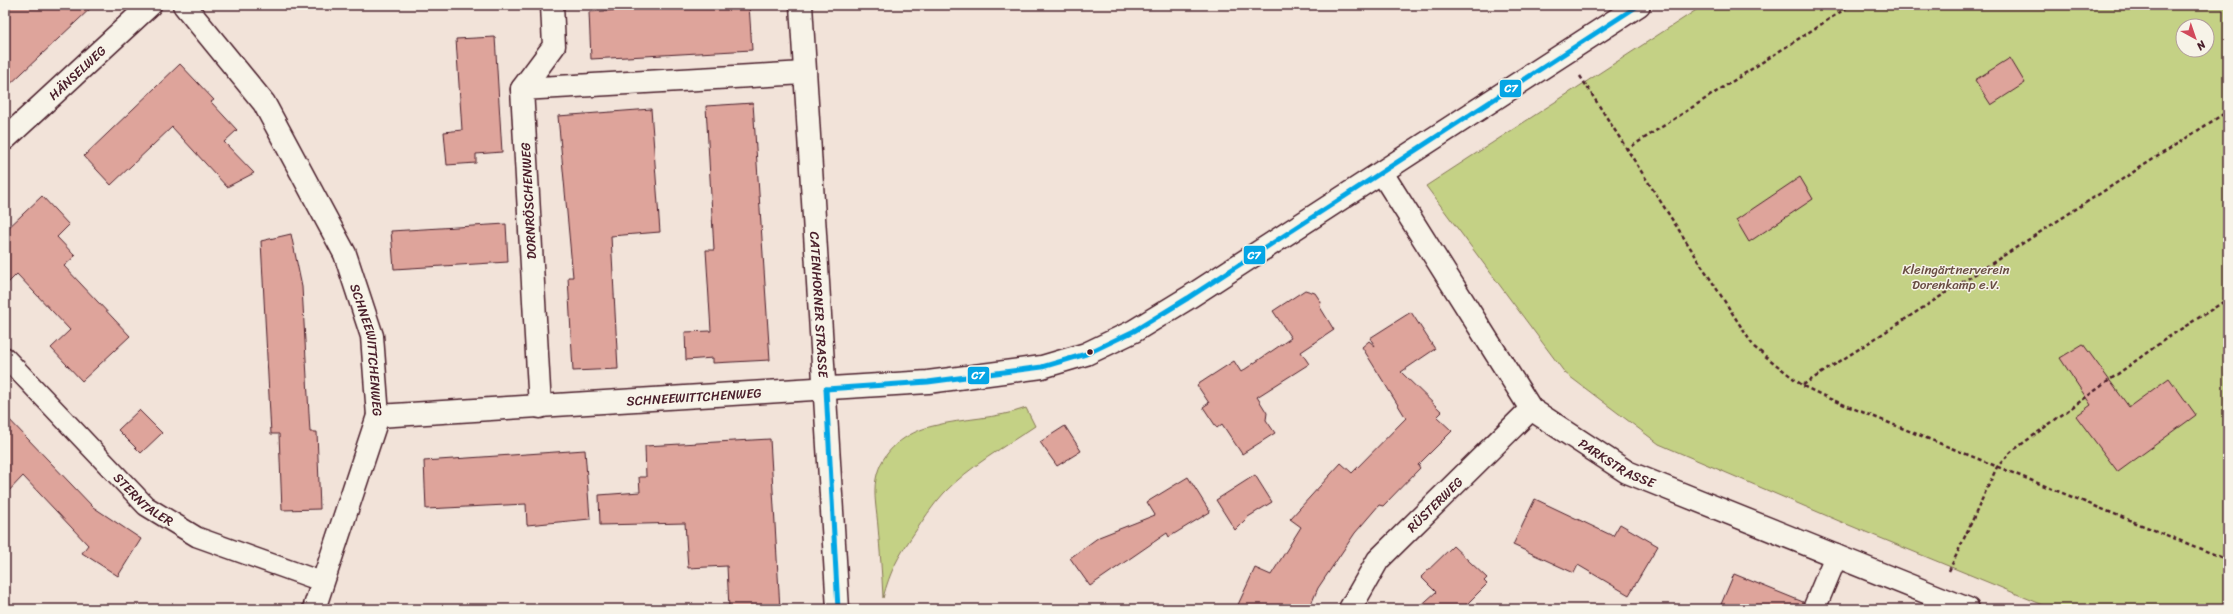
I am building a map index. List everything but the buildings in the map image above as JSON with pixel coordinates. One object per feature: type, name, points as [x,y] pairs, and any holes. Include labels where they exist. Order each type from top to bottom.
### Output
[{"type":"street","name":"HÄNSELWEG","points":[[5,139],[150,5]]},
{"type":"street","name":"SCHNEEWITTCHENWEG","points":[[184,5],[264,103],[345,254],[372,336],[378,416],[928,382],[1042,367],[1086,354],[1134,331],[1188,298],[1639,5]]},
{"type":"street","points":[[522,89],[554,46],[552,5]]},
{"type":"street","name":"CATENHORNER STRASSE","points":[[801,5],[804,73],[826,389],[838,609]]},
{"type":"street","points":[[522,89],[804,73]]},
{"type":"street","name":"DORNRÖSCHENWEG","points":[[522,89],[540,407]]},
{"type":"street","name":"PARKSTRASSE","points":[[1382,173],[1531,409],[1627,472],[1968,609]]},
{"type":"street","name":"RÜSTERWEG","points":[[1350,609],[1378,560],[1531,409]]},
{"type":"street","points":[[314,609],[378,416]]},
{"type":"street","points":[[1814,609],[1836,556]]},
{"type":"lane","name":"STERNTALER","points":[[5,357],[146,506],[197,537],[323,582]]},
{"type":"path","points":[[1626,150],[1851,5]]},
{"type":"path","points":[[1564,54],[1754,347],[1803,386],[1830,400],[2228,560]]},
{"type":"path","points":[[1803,386],[2228,111]]},
{"type":"path","points":[[1937,596],[1997,467],[2011,452],[2167,338],[2228,299]]},
{"type":"green space","name":"Kleingärtnerverein Dorenkamp e.V.","points":[[1704,5],[2228,5],[2228,609],[2053,609],[1839,521],[1659,444],[1565,373],[1426,186]]},
{"type":"green space","points":[[1026,408],[1035,426],[976,465],[944,493],[924,519],[899,557],[883,598],[875,491],[879,469],[883,459],[889,451],[905,438],[923,429],[945,423],[1015,412]]},
{"type":"transit line","name":"C7","points":[[826,389],[928,382],[1042,367],[1086,354],[1134,331],[1188,298],[1639,5]]},
{"type":"transit line","name":"C7","points":[[826,389],[838,609]]}]
